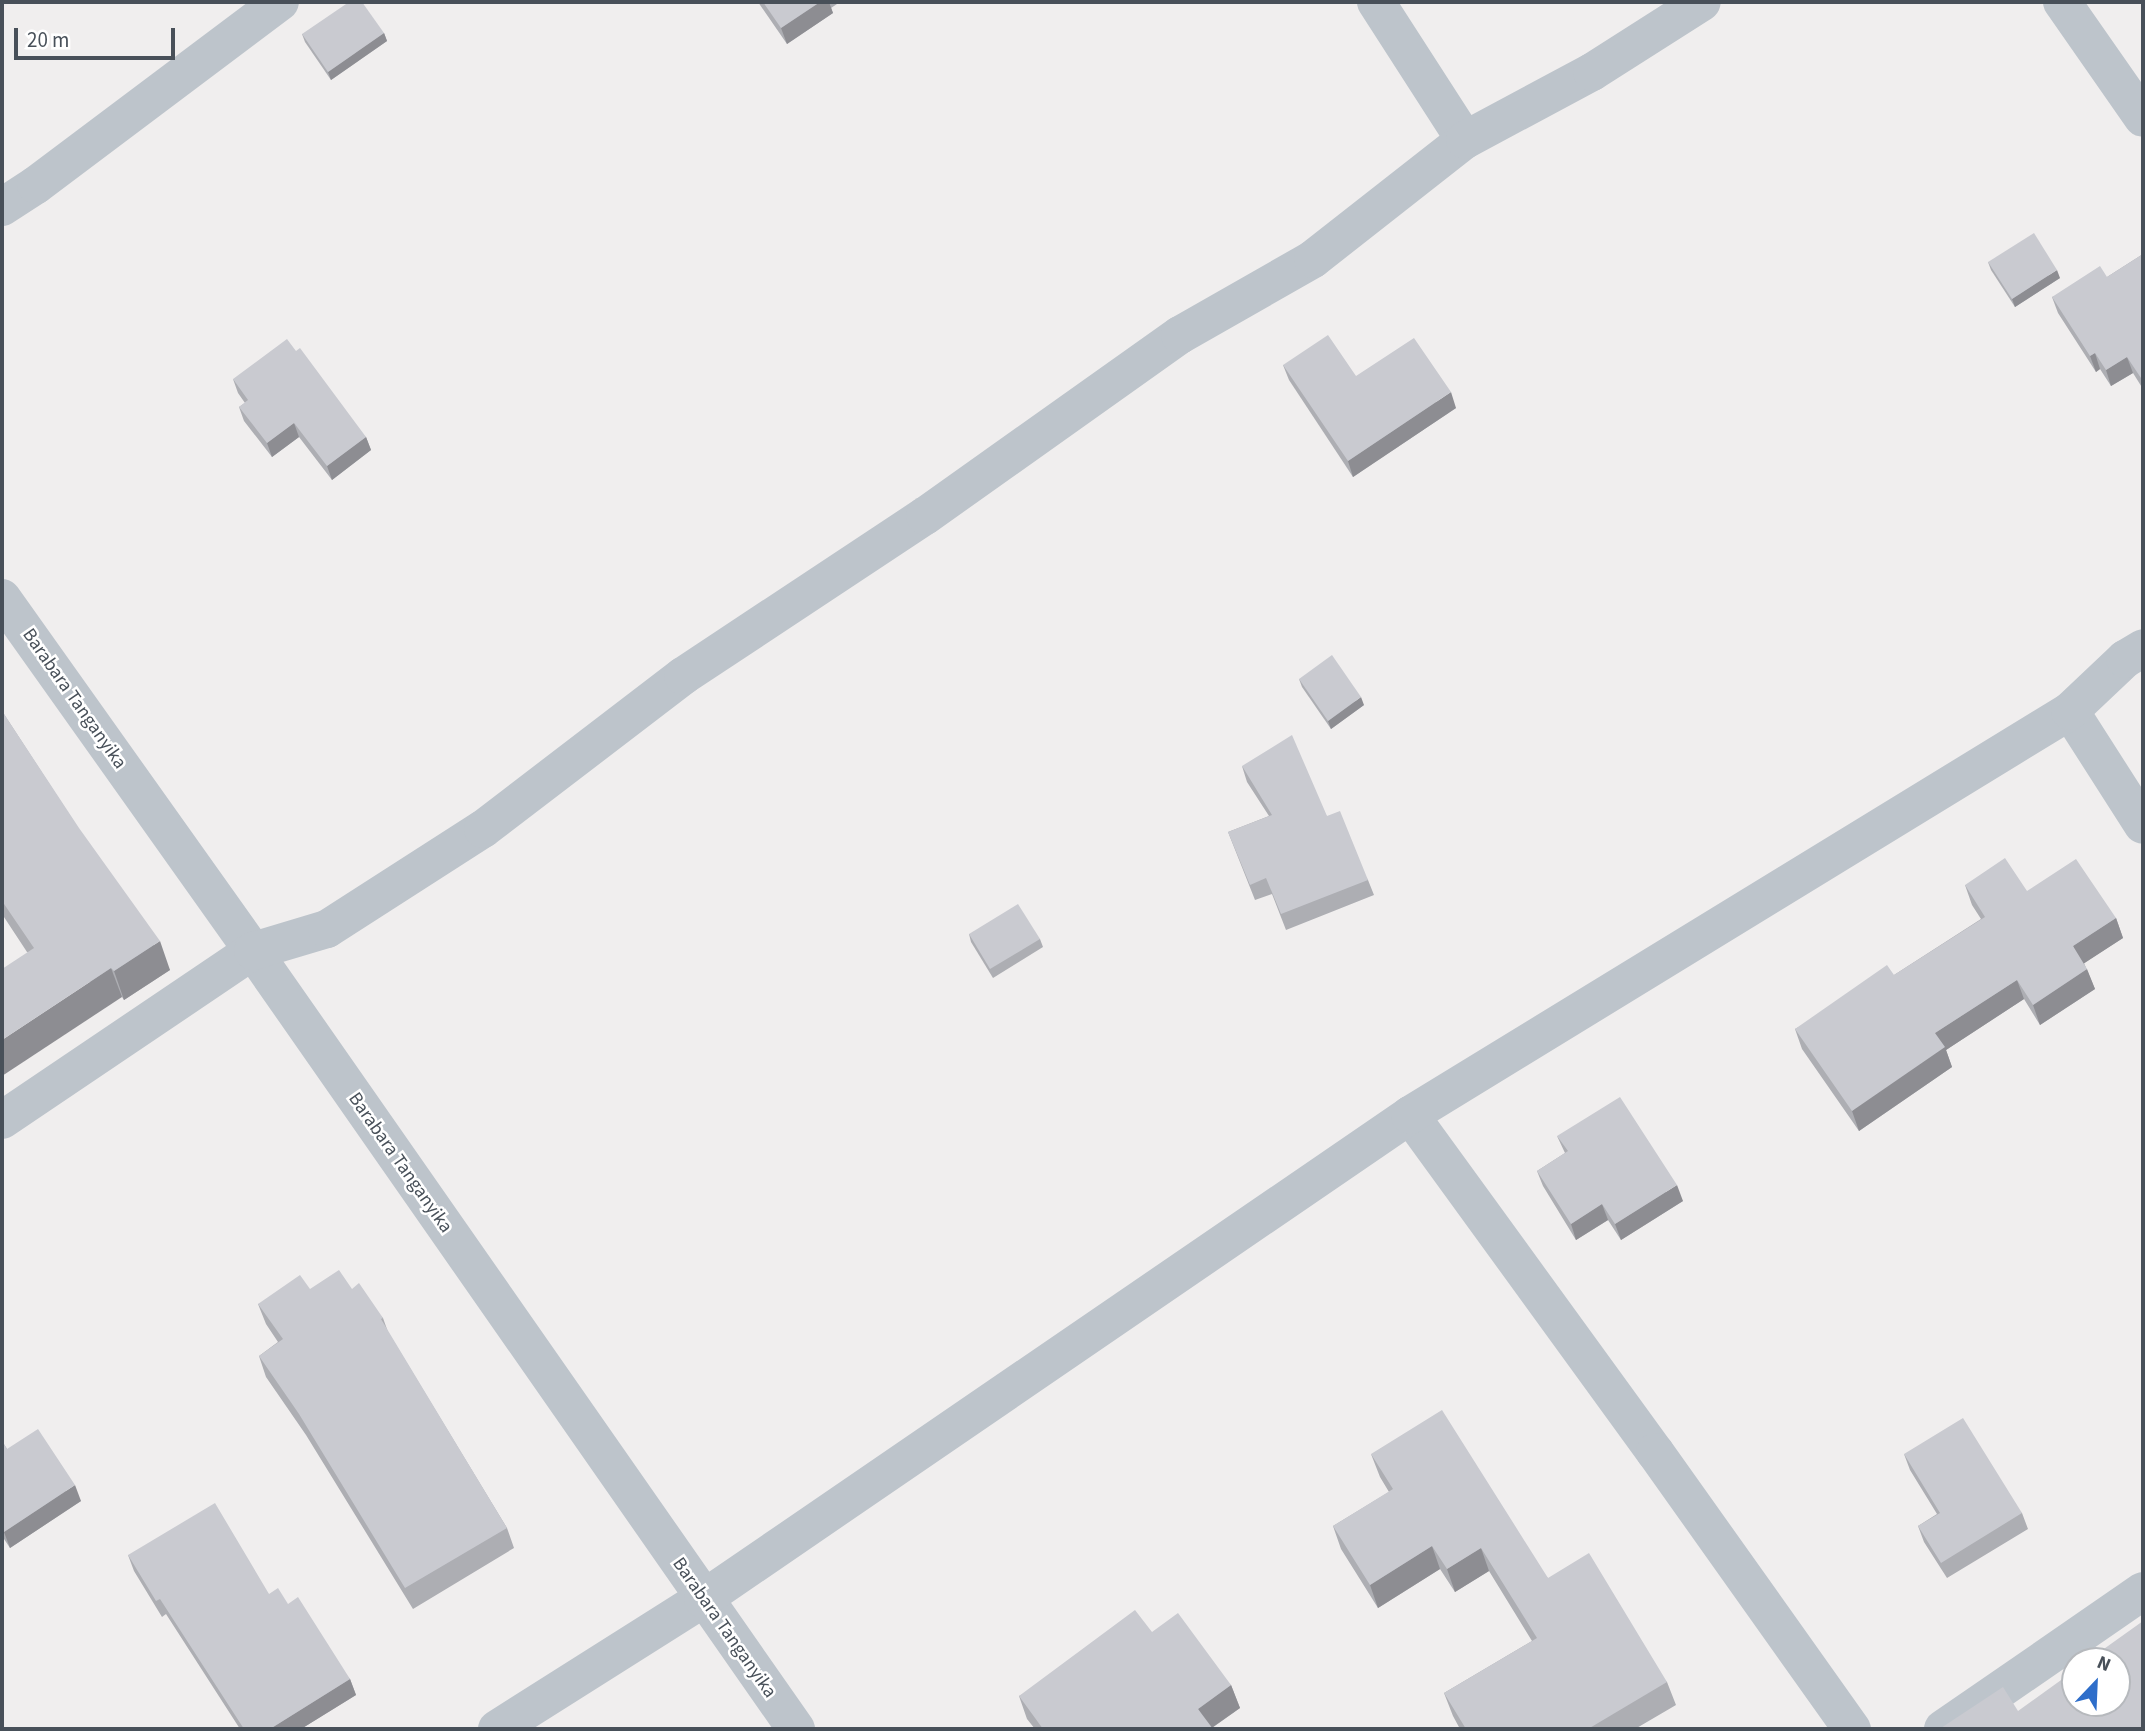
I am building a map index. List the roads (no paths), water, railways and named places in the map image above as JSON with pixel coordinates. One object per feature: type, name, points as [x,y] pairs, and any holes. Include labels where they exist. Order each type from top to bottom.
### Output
[{"type":"street","points":[[2,207],[36,185],[280,2]]},
{"type":"street","points":[[1376,2],[1465,140]]},
{"type":"street","points":[[2,1120],[253,951],[327,929],[483,829],[682,676],[925,516],[1180,335],[1313,259],[1465,140],[1592,72],[1702,2]]},
{"type":"street","points":[[2062,2],[2143,118]]},
{"type":"street","name":"Barabara Tanganyika","points":[[2,598],[253,951],[796,1729]]},
{"type":"street","points":[[498,1729],[703,1599],[1410,1115],[2070,711],[2125,659],[2143,648]]},
{"type":"street","points":[[2070,711],[2143,825]]},
{"type":"street","points":[[1410,1115],[1852,1729]]},
{"type":"street","points":[[1943,1729],[2143,1591]]}]
